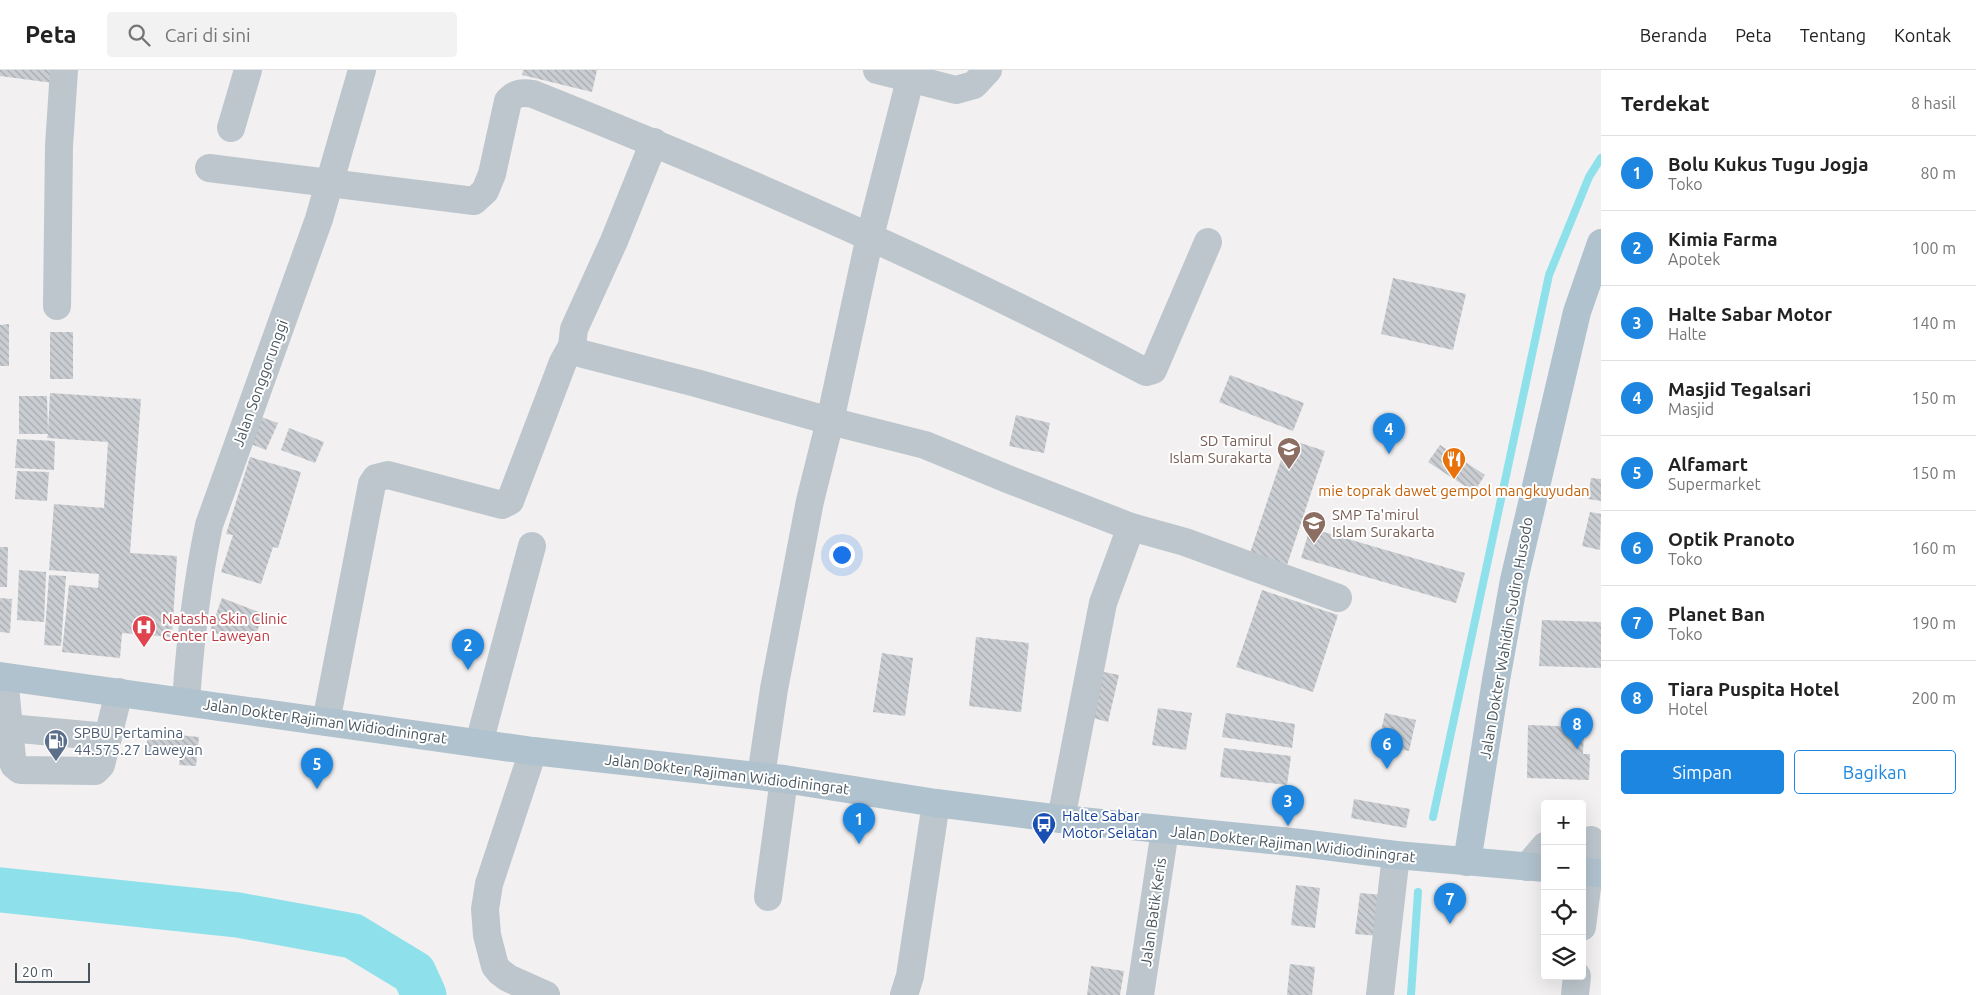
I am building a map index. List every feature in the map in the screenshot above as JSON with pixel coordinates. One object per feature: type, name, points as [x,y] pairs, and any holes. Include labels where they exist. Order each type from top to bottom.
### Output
[{"type":"main road","name":"Jalan Dokter Wahidin Sudiro Husodo","points":[[1467,862],[1514,580],[1577,312],[1595,274],[1601,243]]},
{"type":"main road","name":"Jalan Dokter Rajiman Widiodiningrat","points":[[2,677],[186,701],[533,751],[773,778],[936,803],[1061,819],[1301,843],[1396,855],[1536,867]]},
{"type":"street","points":[[57,306],[59,146],[64,70]]},
{"type":"street","points":[[231,128],[248,70]]},
{"type":"street","name":"Jalan Songgorunggi","points":[[186,701],[190,647],[209,525],[302,268],[362,70]]},
{"type":"street","points":[[876,70],[956,90],[974,85],[988,70]]},
{"type":"street","points":[[768,898],[773,778],[774,689],[810,501],[830,421],[870,236],[910,80]]},
{"type":"street","points":[[209,168],[474,200],[486,190],[492,174],[508,101],[514,94],[523,92],[533,94],[654,142],[870,236],[1014,305],[1146,372],[1154,370],[1208,242]]},
{"type":"street","points":[[326,722],[372,484],[376,478],[388,475],[502,505],[507,504],[512,498],[562,362],[572,346],[574,329],[614,242],[654,142]]},
{"type":"street","points":[[572,346],[576,351],[583,354],[696,382],[830,421],[925,445],[1131,527],[1185,542],[1338,598]]},
{"type":"street","points":[[1061,819],[1096,636],[1104,603],[1131,527]]},
{"type":"street","points":[[479,743],[532,546]]},
{"type":"street","points":[[2,677],[12,758],[14,765],[20,770],[95,771],[101,765],[119,692]]},
{"type":"street","points":[[9,728],[108,737]]},
{"type":"street","points":[[533,751],[489,884],[485,909],[487,935],[496,966],[500,972],[516,982],[546,995]]},
{"type":"street","points":[[904,995],[910,976],[936,803]]},
{"type":"street","name":"Jalan Batik Keris","points":[[1140,995],[1165,830]]},
{"type":"street","points":[[1586,903],[1591,872],[1591,840]]},
{"type":"street","points":[[1380,995],[1396,855]]},
{"type":"street","points":[[1536,867],[1541,855]]},
{"type":"street","points":[[1575,995],[1577,980]]},
{"type":"building","points":[[0,70],[55,70],[53,83],[0,76]]},
{"type":"building","points":[[523,70],[597,70],[592,92],[522,75]]},
{"type":"building","points":[[1393,278],[1466,294],[1453,350],[1381,334]]},
{"type":"building","points":[[9,324],[9,366],[0,366],[0,325]]},
{"type":"building","points":[[50,332],[73,332],[73,379],[50,379]]},
{"type":"building","points":[[1230,375],[1304,403],[1293,431],[1219,402]]},
{"type":"building","points":[[50,393],[141,399],[130,553],[177,556],[172,637],[122,633],[120,658],[62,652],[69,585],[98,588],[99,574],[49,570],[54,504],[104,508],[108,442],[47,438],[48,434],[19,434],[19,396],[47,396],[48,432]]},
{"type":"building","points":[[1016,415],[1050,423],[1044,453],[1009,446]]},
{"type":"building","points":[[261,417],[278,423],[266,450],[251,444]]},
{"type":"building","points":[[289,428],[324,442],[315,463],[281,450]]},
{"type":"building","points":[[17,439],[55,441],[54,470],[15,468]]},
{"type":"building","points":[[1288,439],[1325,451],[1286,568],[1249,556]]},
{"type":"building","points":[[1440,445],[1485,475],[1474,492],[1428,462]]},
{"type":"building","points":[[250,457],[301,472],[278,548],[273,547],[261,584],[221,572],[233,535],[226,534]]},
{"type":"building","points":[[17,471],[49,472],[47,501],[15,499]]},
{"type":"building","points":[[1591,478],[1601,479],[1601,501],[1588,499]]},
{"type":"building","points":[[1590,512],[1601,514],[1600,550],[1582,546]]},
{"type":"building","points":[[1310,528],[1465,573],[1456,603],[1301,558]]},
{"type":"building","points":[[0,547],[8,547],[7,587],[0,587]]},
{"type":"building","points":[[19,570],[46,572],[44,622],[17,620]]},
{"type":"building","points":[[49,575],[66,576],[61,646],[44,645]]},
{"type":"building","points":[[1262,590],[1338,615],[1313,692],[1236,667]]},
{"type":"building","points":[[0,598],[12,599],[10,633],[0,632]]},
{"type":"building","points":[[222,598],[264,614],[251,646],[210,631]]},
{"type":"building","points":[[1542,620],[1601,622],[1601,668],[1539,666]]},
{"type":"building","points":[[976,637],[1029,643],[1021,712],[969,706]]},
{"type":"building","points":[[882,653],[913,658],[905,716],[873,712]]},
{"type":"building","points":[[1099,671],[1119,675],[1108,722],[1089,717]]},
{"type":"building","points":[[1158,708],[1192,713],[1186,750],[1152,745]]},
{"type":"building","points":[[1226,713],[1295,724],[1292,748],[1222,737]]},
{"type":"building","points":[[1385,713],[1416,720],[1409,751],[1378,745]]},
{"type":"building","points":[[1528,725],[1584,727],[1583,754],[1590,754],[1589,780],[1527,778]]},
{"type":"building","points":[[148,732],[199,737],[196,766],[179,765],[180,756],[146,753]]},
{"type":"building","points":[[1224,748],[1291,756],[1287,785],[1220,777]]},
{"type":"building","points":[[1354,799],[1410,809],[1406,828],[1351,818]]},
{"type":"building","points":[[1296,885],[1320,888],[1315,928],[1291,925]]},
{"type":"building","points":[[1360,893],[1384,895],[1380,936],[1355,934]]},
{"type":"building","points":[[1290,964],[1315,967],[1312,995],[1287,995]]},
{"type":"building","points":[[1091,966],[1124,971],[1120,995],[1087,995]]},
{"type":"waterway","points":[[1433,817],[1549,275],[1589,177],[1601,158]]},
{"type":"waterway","points":[[0,890],[238,915],[353,936],[414,973],[424,995]]},
{"type":"waterway","points":[[1411,995],[1418,892]]},
{"type":"place","name":"Masjid Tegalsari","points":[[1389,454]]},
{"type":"place","name":"SD Tamirul Islam Surakarta","points":[[1289,470]]},
{"type":"place","name":"mie toprak dawet gempol mangkuyudan","points":[[1454,480]]},
{"type":"place","name":"SMP Ta'mirul Islam Surakarta","points":[[1314,544]]},
{"type":"place","name":"Natasha Skin Clinic Center Laweyan","points":[[144,648]]},
{"type":"place","name":"Kimia Farma","points":[[468,670]]},
{"type":"place","name":"Tiara Puspita Hotel","points":[[1577,749]]},
{"type":"place","name":"SPBU Pertamina 44.575.27 Laweyan","points":[[56,762]]},
{"type":"place","name":"Optik Pranoto","points":[[1387,769]]},
{"type":"place","name":"Alfamart","points":[[317,789]]},
{"type":"place","name":"Halte Sabar Motor","points":[[1288,826]]},
{"type":"place","name":"Bolu Kukus Tugu Jogja","points":[[859,844]]},
{"type":"place","name":"Halte Sabar Motor Selatan","points":[[1044,845]]},
{"type":"place","name":"Planet Ban","points":[[1450,924]]}]
